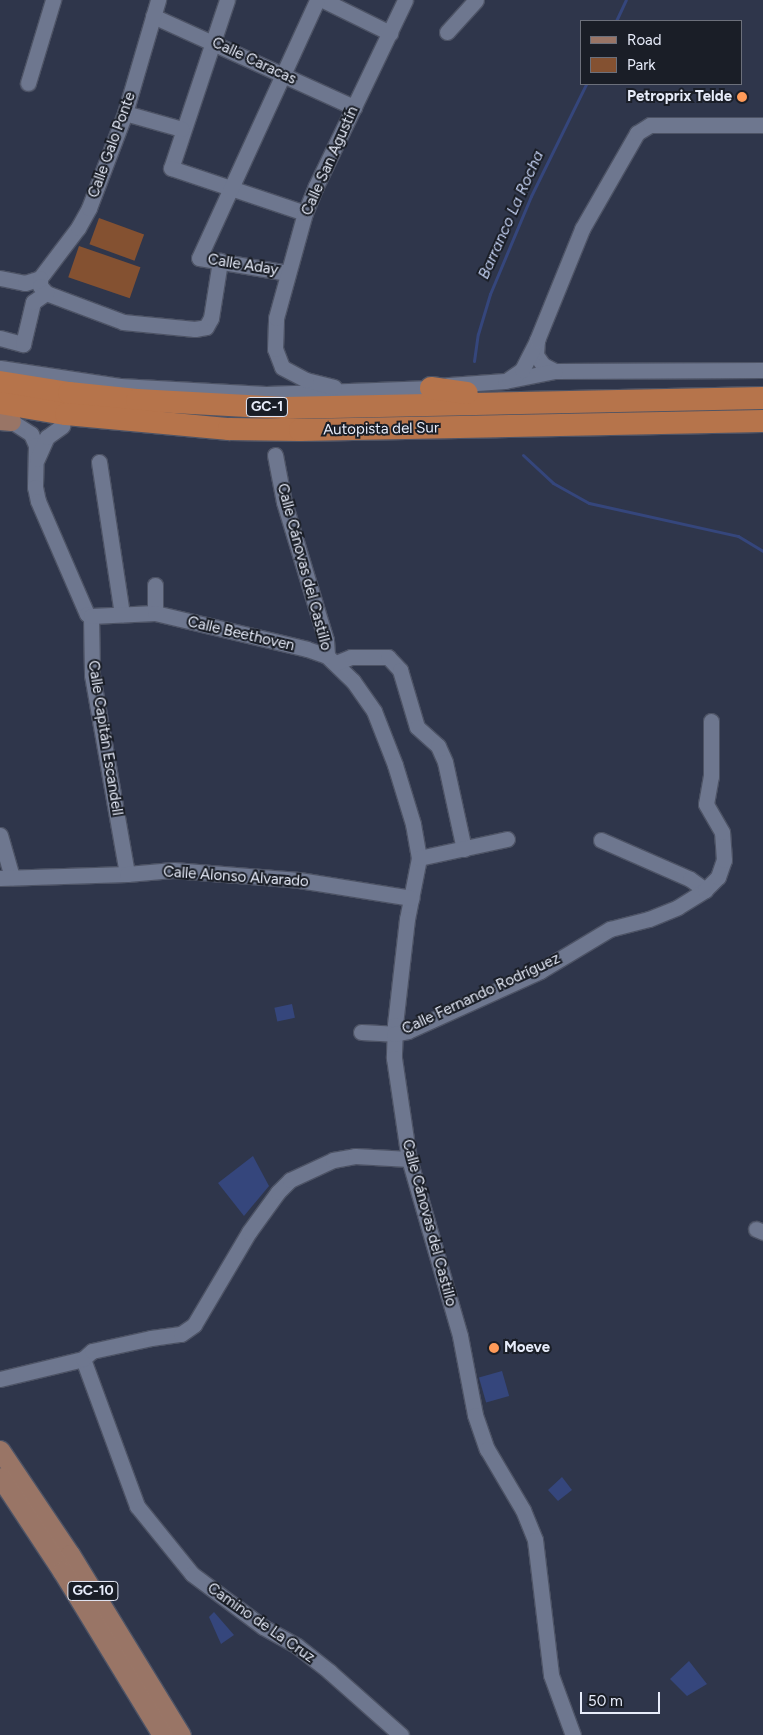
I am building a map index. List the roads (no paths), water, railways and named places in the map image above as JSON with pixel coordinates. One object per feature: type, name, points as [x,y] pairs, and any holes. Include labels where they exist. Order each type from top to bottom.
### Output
[{"type":"highway","name":"Autopista del Sur","points":[[0,382],[69,393],[118,398],[284,408],[763,398]]},
{"type":"highway","points":[[431,388],[535,403]]},
{"type":"highway","points":[[4,414],[62,426],[173,437],[229,429]]},
{"type":"highway","name":"Autopista del Sur","points":[[4,414],[76,415],[229,429],[310,430],[763,421]]},
{"type":"main road","name":"GC-10","points":[[0,1450],[70,1554],[181,1735]]},
{"type":"main road","name":"GC-10","points":[[0,1477],[62,1571],[162,1735]]},
{"type":"street","name":"Calle Galo Ponte","points":[[40,278],[78,228],[89,208],[125,113],[158,0]]},
{"type":"street","points":[[227,0],[182,129],[171,168],[231,190],[305,213]]},
{"type":"street","points":[[231,190],[317,0]]},
{"type":"street","points":[[322,0],[390,33]]},
{"type":"street","name":"Calle San Agustín","points":[[344,390],[294,375],[282,366],[275,349],[276,318],[305,213],[405,0]]},
{"type":"street","points":[[447,32],[476,0]]},
{"type":"street","points":[[28,83],[48,4]]},
{"type":"street","name":"Calle Caracas","points":[[153,16],[354,107]]},
{"type":"street","points":[[125,113],[182,129]]},
{"type":"street","points":[[505,381],[522,370],[537,340],[582,229],[637,133],[650,125],[763,125]]},
{"type":"street","name":"Calle Aday","points":[[231,190],[199,258],[288,273]]},
{"type":"street","points":[[0,278],[25,283],[40,278],[40,286],[46,293],[123,322],[195,329],[206,327],[211,318],[220,261]]},
{"type":"street","points":[[0,338],[23,344],[33,302],[32,294],[25,283]]},
{"type":"street","points":[[33,302],[46,293]]},
{"type":"street","points":[[537,340],[536,355],[543,365],[555,371]]},
{"type":"street","points":[[0,368],[120,386],[266,394],[431,388],[505,381],[555,371],[763,370]]},
{"type":"street","name":"Calle Capitán Escandell","points":[[4,414],[31,434],[36,445],[35,487],[38,501],[88,614],[91,616],[92,675],[127,874]]},
{"type":"street","name":"Calle Capitán Escandell","points":[[35,465],[47,437],[62,426]]},
{"type":"street","name":"Calle Cánovas del Castillo","points":[[275,455],[284,502],[332,660],[353,681],[374,711],[395,765],[413,824],[419,858],[407,919],[394,1034],[394,1058],[409,1159],[460,1336],[475,1415],[487,1449],[524,1510],[535,1540],[550,1675],[573,1735]]},
{"type":"street","points":[[99,462],[122,614]]},
{"type":"street","points":[[155,585],[155,613]]},
{"type":"street","name":"Calle Beethoven","points":[[91,616],[155,613],[307,649],[332,660]]},
{"type":"street","points":[[332,660],[351,657],[388,657],[400,670],[417,726],[438,746],[445,762],[464,849]]},
{"type":"street","name":"Calle Fernando Rodríguez","points":[[361,1032],[394,1034],[408,1031],[540,971],[610,930],[649,919],[678,907],[705,890],[718,876],[724,860],[722,832],[706,804],[711,776],[711,721]]},
{"type":"street","points":[[0,835],[6,878]]},
{"type":"street","points":[[419,858],[507,839]]},
{"type":"street","points":[[601,840],[690,879],[705,890]]},
{"type":"street","name":"Calle Alonso Alvarado","points":[[6,878],[127,874],[173,870],[289,879],[412,898]]},
{"type":"street","points":[[0,1379],[84,1359],[92,1351],[151,1338],[181,1334],[194,1325],[249,1232],[278,1192],[290,1180],[333,1160],[355,1156],[409,1159]]},
{"type":"street","name":"Camino de La Cruz","points":[[84,1359],[137,1506],[192,1574],[262,1627],[296,1646],[330,1672],[401,1735]]},
{"type":"water","points":[[292,1004],[295,1018],[277,1021],[274,1008]]},
{"type":"water","points":[[253,1156],[269,1186],[244,1216],[218,1183]]},
{"type":"water","points":[[502,1371],[509,1396],[486,1403],[479,1378]]},
{"type":"water","points":[[562,1477],[572,1490],[558,1501],[548,1490]]},
{"type":"water","points":[[214,1612],[234,1635],[221,1644],[209,1617]]},
{"type":"water","points":[[689,1661],[707,1684],[687,1696],[670,1679]]},
{"type":"waterway","name":"Barranco La Rocha","points":[[616,20],[626,0]]},
{"type":"waterway","name":"Barranco La Rocha","points":[[474,361],[478,334],[490,294],[531,196],[586,85]]},
{"type":"waterway","name":"Barranco La Rocha","points":[[523,455],[553,483],[589,503],[738,536],[763,551]]},
{"type":"place","name":"Petroprix Telde","points":[[742,97]]},
{"type":"place","name":"Moeve","points":[[494,1348]]}]
